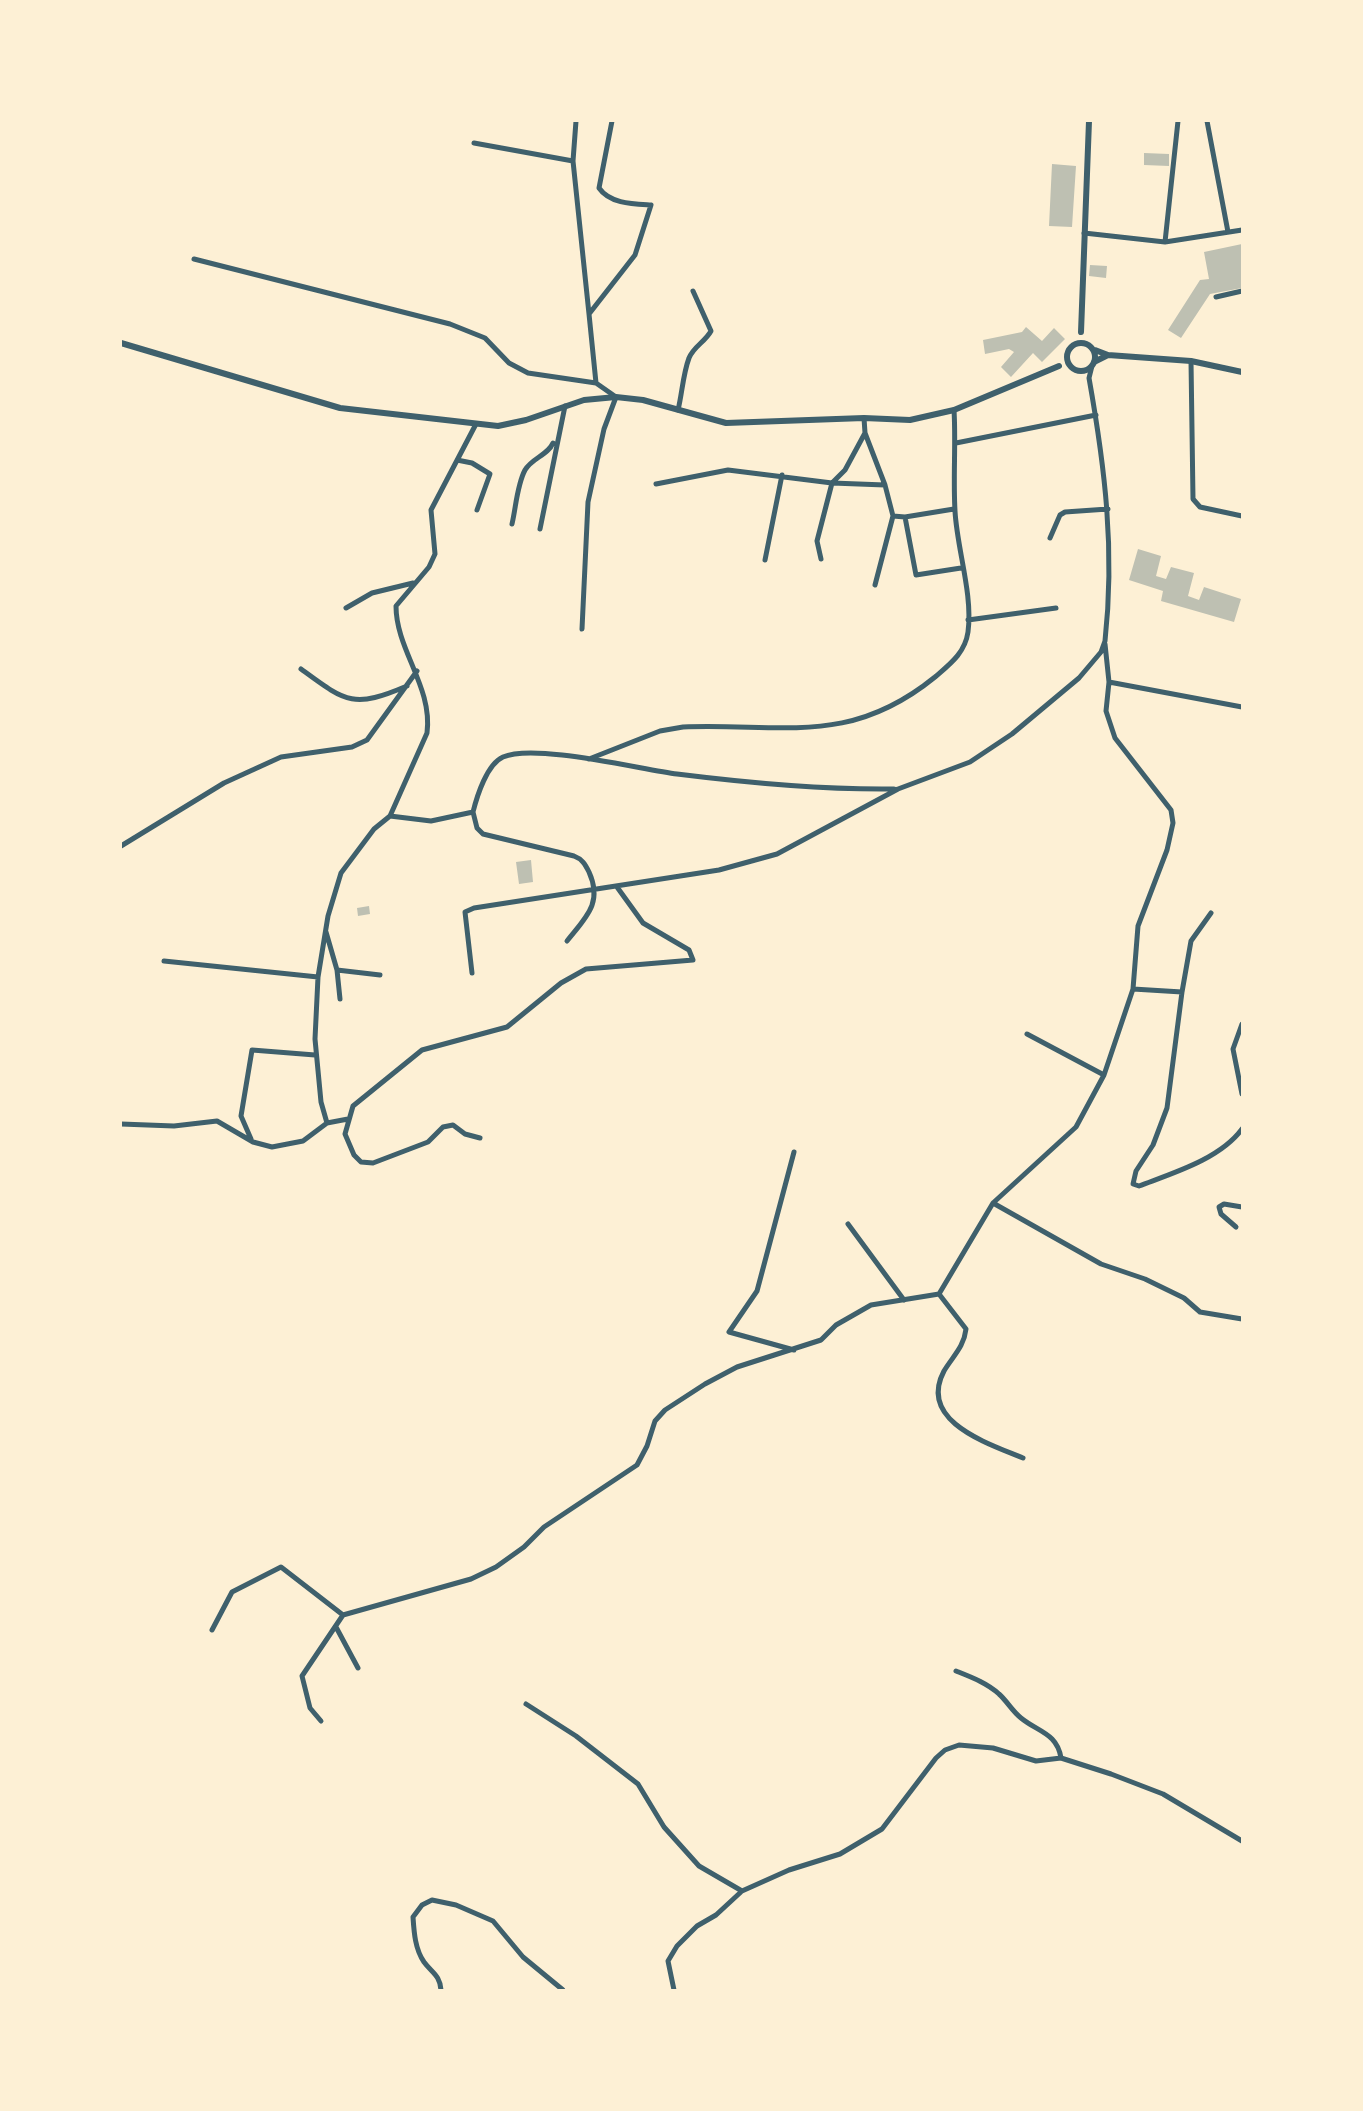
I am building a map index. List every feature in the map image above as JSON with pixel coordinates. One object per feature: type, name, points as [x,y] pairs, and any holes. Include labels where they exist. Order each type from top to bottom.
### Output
[{"type":"street","points":[[576,121],[573,161],[596,383]]},
{"type":"street","points":[[589,314],[635,255],[652,205],[620,201],[603,193],[599,188],[612,121]]},
{"type":"street","points":[[1059,366],[1080,332],[1089,121]]},
{"type":"street","points":[[1165,242],[1178,121]]},
{"type":"street","points":[[1207,121],[1228,232]]},
{"type":"street","points":[[474,143],[573,161]]},
{"type":"street","points":[[1084,233],[1165,242],[1242,230]]},
{"type":"street","points":[[194,259],[450,324],[485,338],[509,363],[528,373],[596,383],[616,397]]},
{"type":"street","points":[[678,410],[689,359],[694,349],[706,341],[711,331],[694,290]]},
{"type":"street","points":[[1216,296],[1242,291]]},
{"type":"street","points":[[1080,332],[1094,350],[1108,355],[1191,361],[1242,372]]},
{"type":"street","points":[[121,343],[340,408],[498,426],[526,421],[584,400],[616,397],[726,423],[864,418],[910,420],[954,410],[1059,366],[1084,370],[1108,355]]},
{"type":"street","points":[[1074,344],[1087,344]]},
{"type":"street","points":[[472,973],[466,912],[474,908],[617,887],[758,860],[819,832],[898,789],[954,770],[1012,734],[1079,678],[1101,652],[1111,562],[1108,509],[1089,378],[1094,350]]},
{"type":"street","points":[[1068,355],[1072,367]]},
{"type":"street","points":[[1191,361],[1193,499],[1200,507],[1242,516]]},
{"type":"street","points":[[582,629],[585,521],[604,429],[616,397]]},
{"type":"street","points":[[540,529],[565,406]]},
{"type":"street","points":[[589,759],[660,731],[683,727],[840,725],[886,710],[951,664],[962,651],[968,632],[967,596],[954,509],[954,410]]},
{"type":"street","points":[[956,443],[1096,415]]},
{"type":"street","points":[[864,418],[865,433],[886,485],[893,516],[875,585]]},
{"type":"street","points":[[327,1123],[315,1055],[318,976],[326,929],[341,873],[357,848],[390,816],[427,733],[429,718],[417,671],[403,642],[396,606],[429,567],[435,554],[431,510],[475,424]]},
{"type":"street","points":[[512,524],[525,471],[533,460],[550,449],[558,430]]},
{"type":"street","points":[[821,559],[817,541],[832,483],[845,470],[865,433]]},
{"type":"street","points":[[457,460],[472,463],[490,474],[477,510]]},
{"type":"street","points":[[656,484],[716,470],[782,475],[832,483],[886,485]]},
{"type":"street","points":[[765,560],[782,475]]},
{"type":"street","points":[[893,516],[905,517],[954,509]]},
{"type":"street","points":[[1050,538],[1060,515],[1065,512],[1108,509]]},
{"type":"street","points":[[905,517],[916,575],[961,568]]},
{"type":"street","points":[[346,607],[372,593],[413,583]]},
{"type":"street","points":[[968,620],[1056,608]]},
{"type":"street","points":[[321,1721],[304,1695],[302,1676],[344,1615],[471,1579],[496,1567],[524,1547],[544,1527],[637,1465],[648,1446],[655,1421],[665,1410],[737,1367],[821,1340],[836,1325],[871,1305],[939,1294],[993,1203],[1076,1127],[1104,1075],[1133,989],[1138,926],[1167,850],[1173,823],[1171,810],[1115,737],[1106,711],[1109,682],[1104,641]]},
{"type":"street","points":[[301,669],[346,700],[371,699],[407,686]]},
{"type":"street","points":[[121,846],[224,783],[281,757],[352,747],[367,740],[417,671]]},
{"type":"street","points":[[1109,682],[1242,707]]},
{"type":"street","points":[[567,941],[595,900],[596,888],[579,858],[483,834],[477,828],[473,812],[488,776],[504,756],[561,754],[680,774],[812,789],[898,789]]},
{"type":"street","points":[[390,816],[431,821],[473,812]]},
{"type":"street","points":[[480,1138],[465,1134],[453,1125],[443,1127],[428,1142],[373,1163],[361,1162],[354,1155],[345,1134],[354,1106],[422,1050],[506,1027],[580,971],[693,960],[689,950],[643,923],[617,887]]},
{"type":"street","points":[[1211,913],[1191,941],[1167,1108],[1153,1145],[1136,1171],[1133,1184],[1139,1186],[1187,1166],[1230,1143],[1242,1129]]},
{"type":"street","points":[[326,929],[337,970],[340,999]]},
{"type":"street","points":[[164,961],[318,976]]},
{"type":"street","points":[[337,970],[380,975]]},
{"type":"street","points":[[1133,989],[1182,992]]},
{"type":"street","points":[[1242,1025],[1233,1049],[1242,1094]]},
{"type":"street","points":[[1027,1034],[1104,1075]]},
{"type":"street","points":[[253,1142],[240,1116],[252,1049],[315,1055]]},
{"type":"street","points":[[121,1124],[174,1126],[218,1121],[253,1142],[272,1147],[303,1141],[327,1123],[348,1119]]},
{"type":"street","points":[[794,1152],[757,1291],[729,1332],[794,1350]]},
{"type":"street","points":[[993,1203],[1101,1264],[1166,1288],[1184,1298],[1200,1312],[1240,1318]]},
{"type":"street","points":[[1236,1227],[1222,1214],[1219,1207],[1224,1204],[1242,1207]]},
{"type":"street","points":[[848,1224],[904,1300]]},
{"type":"street","points":[[939,1294],[966,1329],[963,1344],[943,1373],[939,1387],[945,1415],[970,1436],[1023,1458]]},
{"type":"street","points":[[212,1630],[232,1592],[281,1567],[344,1615]]},
{"type":"street","points":[[336,1627],[358,1668]]},
{"type":"street","points":[[956,1671],[984,1683],[1001,1695],[1024,1721],[1050,1735],[1059,1747],[1061,1758]]},
{"type":"street","points":[[526,1704],[576,1736],[638,1784],[664,1827],[699,1867],[742,1891]]},
{"type":"street","points":[[674,1990],[668,1961],[677,1946],[742,1891],[862,1844],[897,1814],[919,1780],[945,1750],[960,1745],[976,1746],[1036,1761],[1061,1758],[1163,1794],[1242,1841]]},
{"type":"street","points":[[441,1990],[437,1974],[424,1962],[415,1941],[413,1917],[422,1905],[432,1900],[456,1905],[493,1921],[523,1957],[563,1990]]},
{"type":"building","points":[[1144,153],[1169,154],[1169,166],[1144,165]]},
{"type":"building","points":[[1052,164],[1076,166],[1072,227],[1049,226]]},
{"type":"building","points":[[1242,244],[1242,288],[1210,294],[1181,338],[1168,330],[1200,280],[1209,279],[1204,252]]},
{"type":"building","points":[[1090,265],[1107,266],[1106,278],[1089,276]]},
{"type":"building","points":[[1026,327],[1042,341],[1054,328],[1065,339],[1042,362],[1033,353],[1011,377],[1001,367],[1014,352],[1009,349],[985,354],[983,340],[1022,332]]},
{"type":"building","points":[[1138,549],[1161,556],[1156,576],[1166,579],[1171,567],[1194,573],[1188,596],[1199,600],[1204,587],[1241,599],[1234,622],[1161,601],[1163,591],[1129,580]]},
{"type":"building","points":[[531,860],[533,882],[519,884],[516,862]]},
{"type":"building","points":[[369,906],[370,914],[358,916],[357,908]]}]
